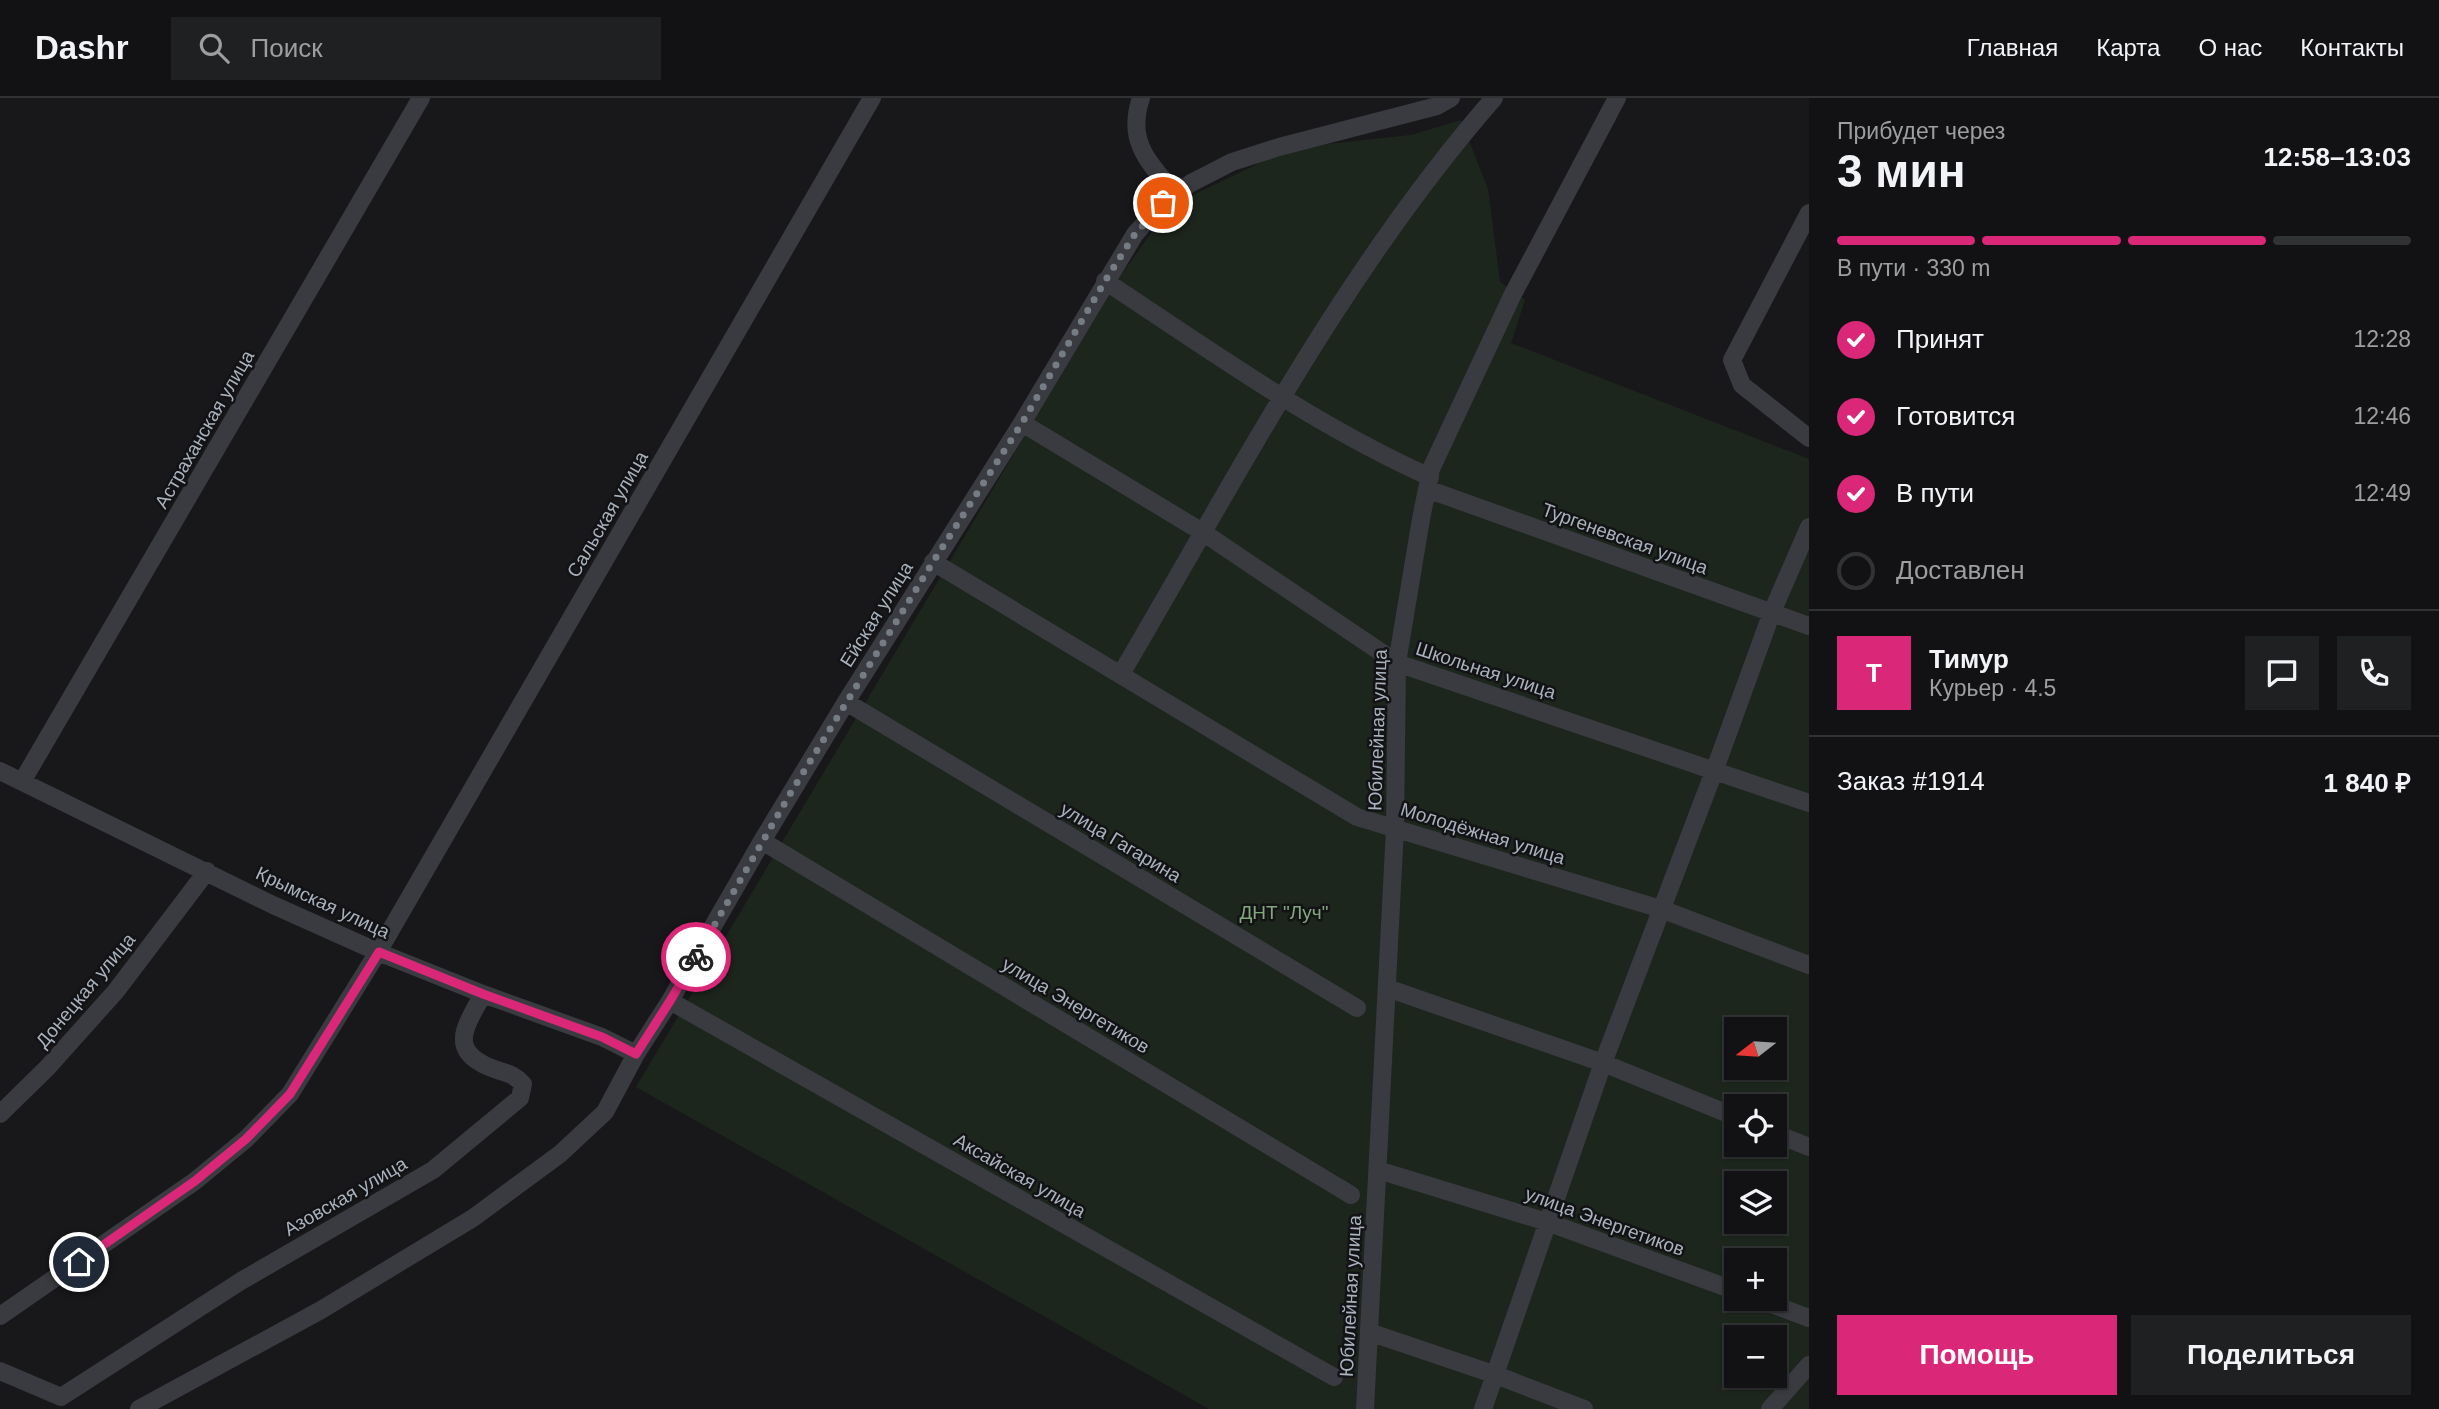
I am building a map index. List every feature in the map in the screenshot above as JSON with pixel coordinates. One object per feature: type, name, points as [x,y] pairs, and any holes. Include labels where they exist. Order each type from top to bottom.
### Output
[{"type":"street","name":"Астраханская улица","points":[[23,780],[421,98]]},
{"type":"street","name":"Сальская улица","points":[[0,1315],[195,1181],[246,1139],[290,1094],[376,956],[872,98]]},
{"type":"street","points":[[1141,98],[1135,116],[1141,152],[1169,198]]},
{"type":"street","name":"Ейская улица","points":[[139,1409],[321,1310],[473,1219],[560,1154],[605,1112],[636,1054],[678,1005],[762,841],[846,702],[941,566],[1029,427],[1111,285],[1135,234],[1169,198],[1231,162],[1437,106],[1451,98]]},
{"type":"street","points":[[1121,674],[1282,398],[1363,269],[1450,149],[1494,98]]},
{"type":"street","name":"Юбилейная улица","points":[[1366,1409],[1395,828],[1397,663],[1428,483],[1512,296],[1617,98]]},
{"type":"street","points":[[1809,212],[1732,360],[1742,385],[1809,439]]},
{"type":"street","name":"Тургеневская улица","points":[[1111,285],[1282,398],[1428,483],[1809,626]]},
{"type":"street","name":"Школьная улица","points":[[1029,427],[1204,533],[1397,663],[1809,803]]},
{"type":"street","points":[[1483,1409],[1603,1063],[1772,612],[1809,527]]},
{"type":"street","name":"Молодёжная улица","points":[[941,566],[1357,817],[1661,909],[1809,965]]},
{"type":"street","name":"улица Гагарина","points":[[846,702],[1357,1009]]},
{"type":"street","name":"Крымская улица","points":[[0,771],[376,956],[602,1037],[636,1054]]},
{"type":"street","name":"улица Энергетиков","points":[[762,841],[1351,1195]]},
{"type":"street","name":"Донецкая улица","points":[[0,1114],[48,1067],[116,991],[207,871]]},
{"type":"street","points":[[1387,988],[1603,1063],[1724,1112]]},
{"type":"street","name":"Азовская улица","points":[[0,1371],[61,1397],[241,1281],[433,1170],[520,1098],[523,1084],[513,1074],[471,1058],[462,1043],[463,1034],[483,994]]},
{"type":"street","name":"Аксайская улица","points":[[678,1005],[1334,1377]]},
{"type":"street","points":[[1787,1138],[1809,1147]]},
{"type":"street","name":"улица Энергетиков","points":[[1378,1170],[1547,1222],[1724,1287]]},
{"type":"street","points":[[1787,1310],[1809,1318]]},
{"type":"street","points":[[1370,1332],[1496,1375],[1584,1409]]},
{"type":"street","points":[[1770,1409],[1809,1366]]},
{"type":"green space","name":"ДНТ \"Луч\"","points":[[1461,120],[1488,189],[1500,282],[1525,300],[1511,343],[1809,459],[1809,1409],[1209,1409],[636,1087],[1117,281],[1170,206],[1291,148],[1411,135]]},
{"type":"way so far","points":[[696,957],[790,794],[1022,423],[1105,281],[1135,234],[1163,203]]},
{"type":"route","points":[[79,1262],[195,1181],[246,1139],[290,1094],[379,952],[483,994],[602,1037],[636,1054],[696,957]]}]
